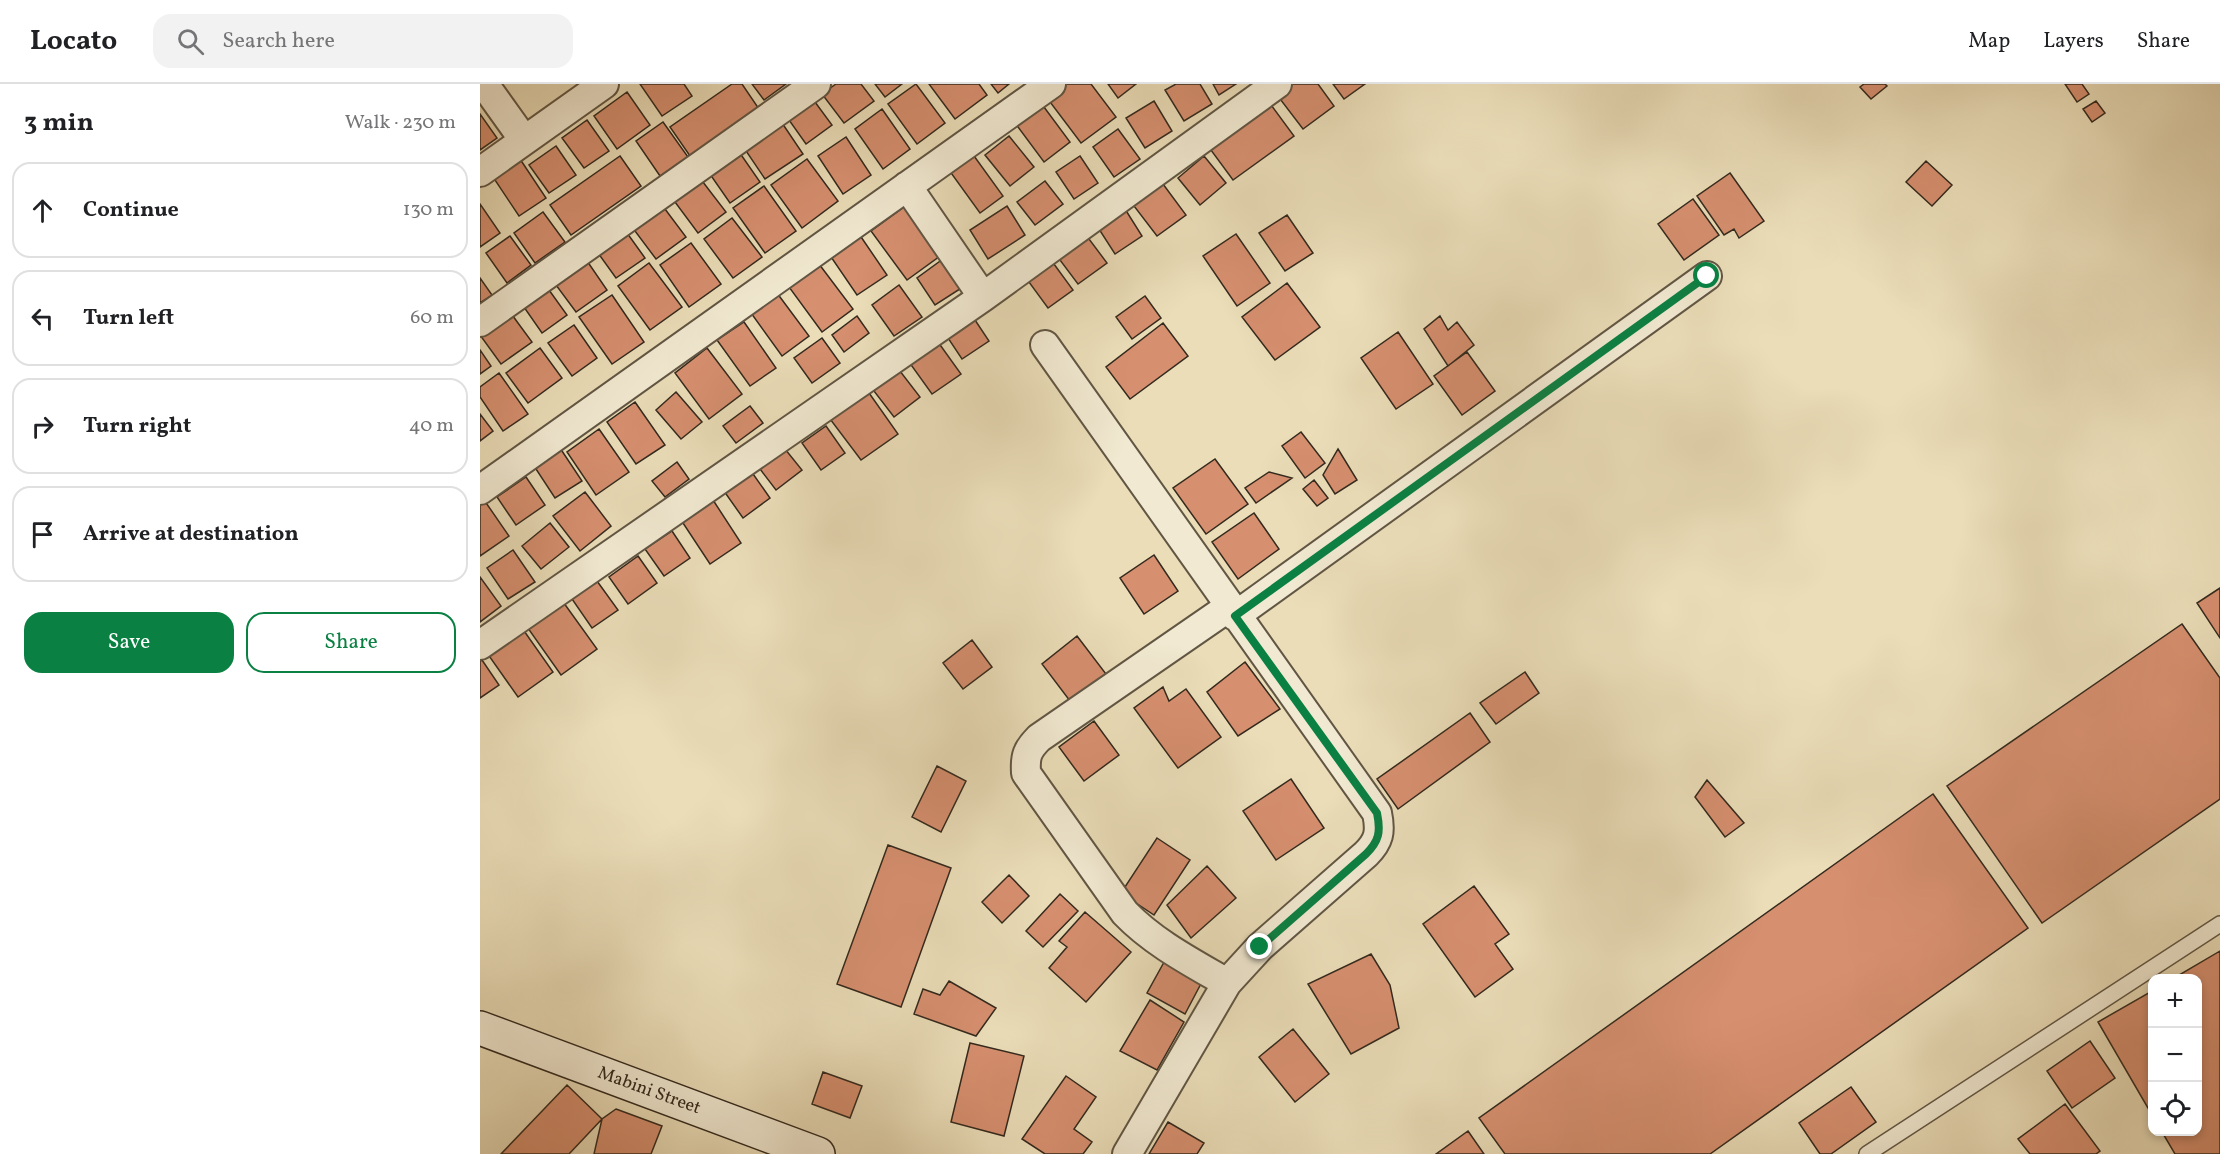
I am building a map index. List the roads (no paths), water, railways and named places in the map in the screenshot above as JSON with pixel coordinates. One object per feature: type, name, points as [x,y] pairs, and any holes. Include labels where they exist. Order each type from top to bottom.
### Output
[{"type":"main road","name":"Mabini Street","points":[[480,1028],[818,1154]]},
{"type":"street","points":[[484,84],[524,140]]},
{"type":"street","points":[[480,172],[604,84]]},
{"type":"street","points":[[480,322],[816,84]]},
{"type":"street","points":[[480,490],[1051,84]]},
{"type":"street","points":[[480,645],[983,297],[1277,84]]},
{"type":"street","points":[[907,186],[983,297]]},
{"type":"street","points":[[1227,983],[1161,945],[1142,931],[1125,913],[1026,773],[1025,756],[1028,748],[1039,738],[1232,611],[1707,276]]},
{"type":"street","points":[[1045,345],[1377,813],[1380,830],[1377,843],[1260,947],[1227,983],[1127,1154]]},
{"type":"lane","points":[[1867,1154],[2220,924]]}]
